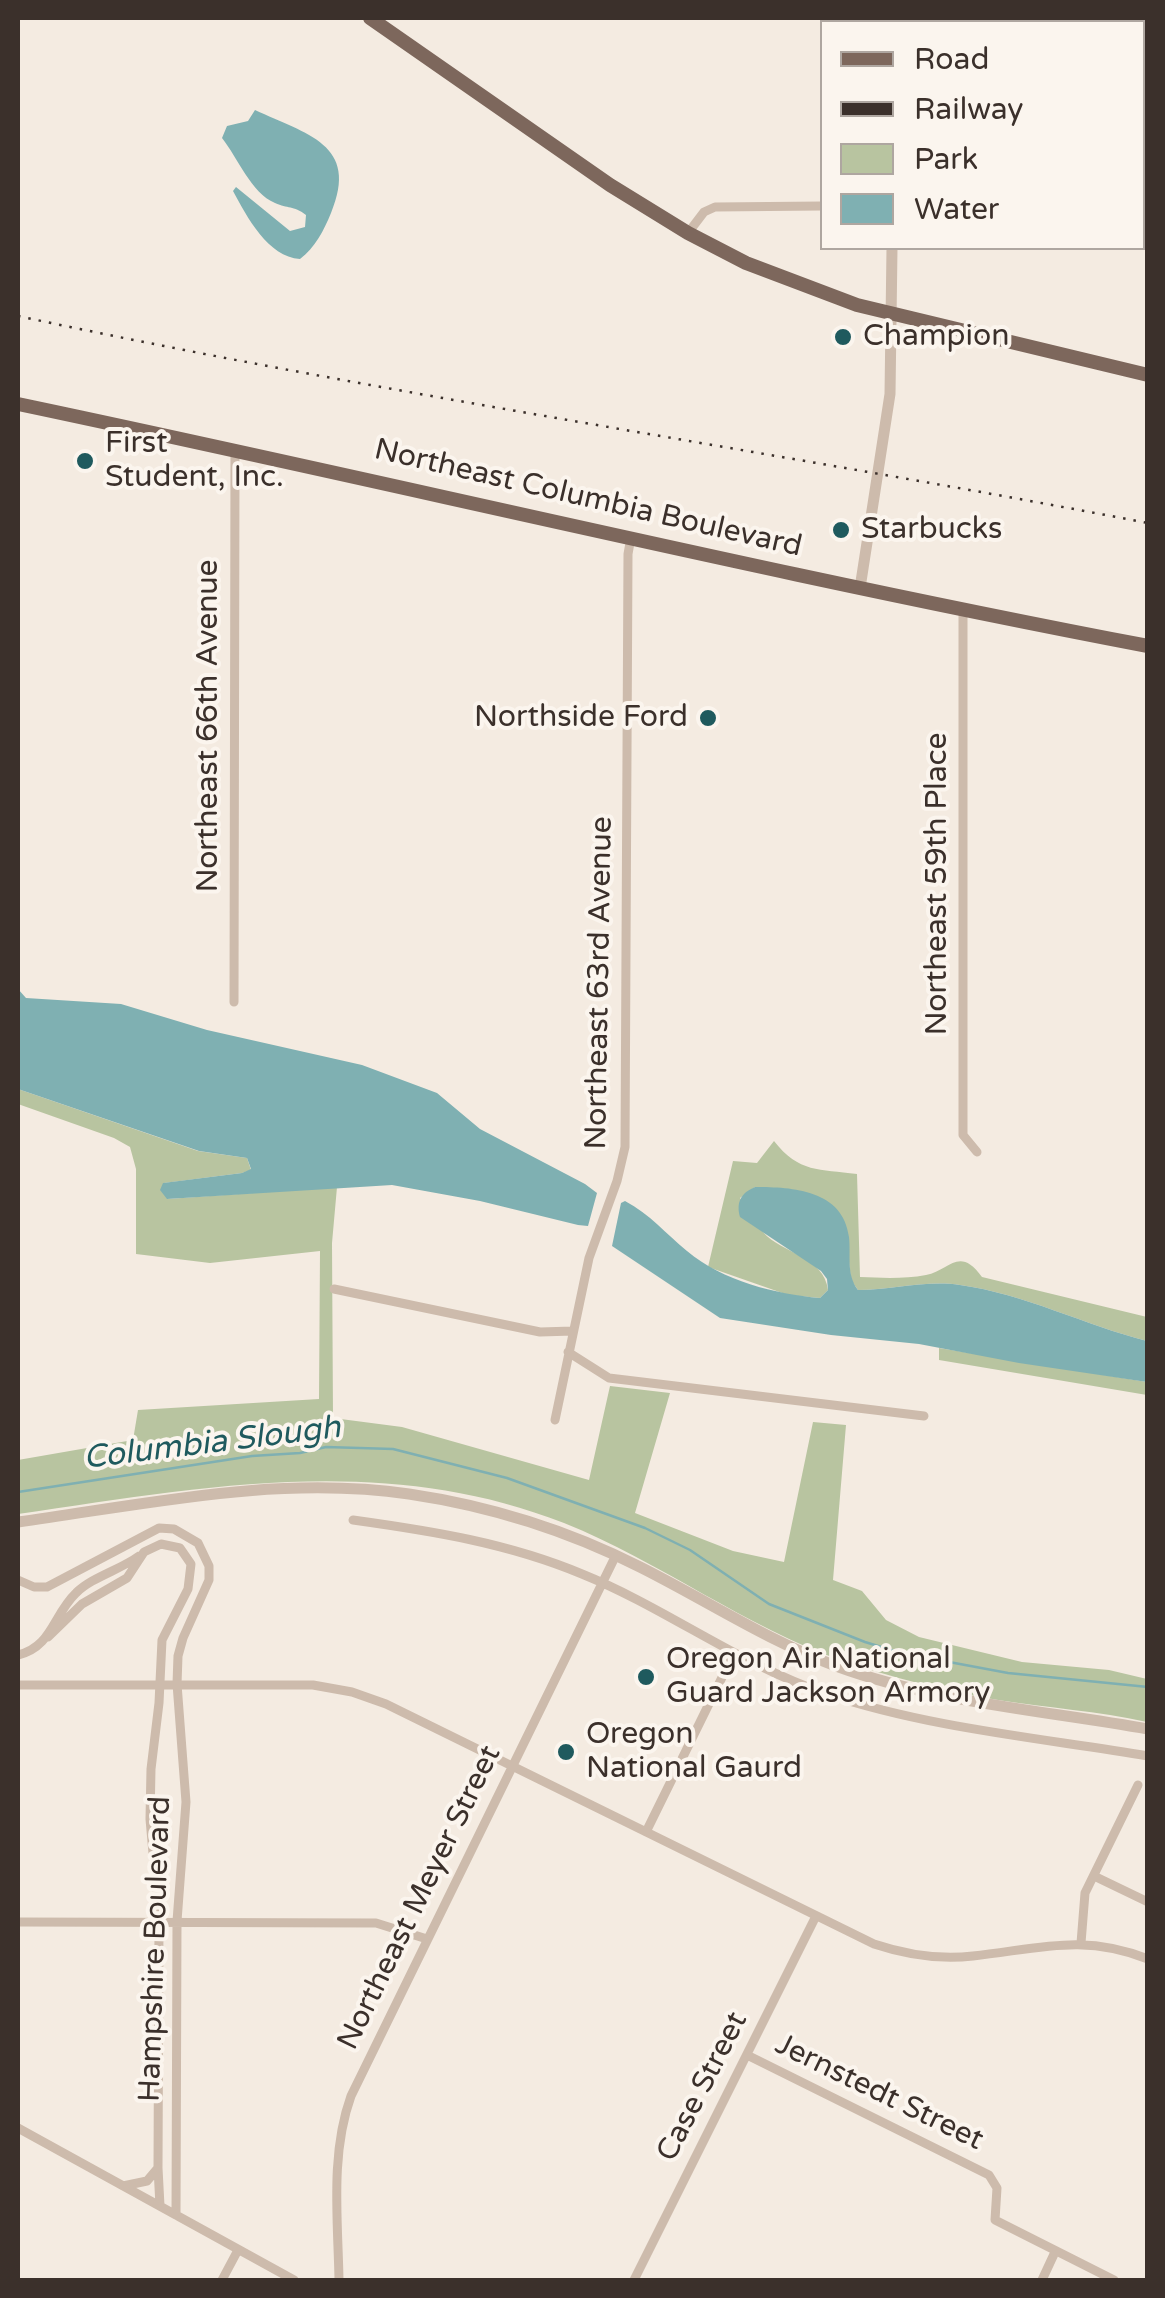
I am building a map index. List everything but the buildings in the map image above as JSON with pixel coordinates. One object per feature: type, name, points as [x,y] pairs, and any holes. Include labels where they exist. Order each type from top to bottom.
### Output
[{"type":"main road","points":[[370,18],[610,185],[688,234],[772,275],[892,313],[1148,375]]},
{"type":"main road","name":"Northeast Columbia Boulevard","points":[[18,404],[963,611],[1148,646]]},
{"type":"street","points":[[688,234],[704,212],[715,207],[820,206]]},
{"type":"street","points":[[860,588],[889,408],[892,250]]},
{"type":"street","name":"Northeast 66th Avenue","points":[[234,1002],[235,449]]},
{"type":"street","name":"Northeast 63rd Avenue","points":[[555,1420],[589,1258],[625,1147],[631,537]]},
{"type":"street","name":"Northeast 59th Place","points":[[963,611],[963,1135],[977,1152]]},
{"type":"street","points":[[334,1290],[540,1332],[574,1332]]},
{"type":"street","points":[[568,1352],[609,1378],[924,1416]]},
{"type":"street","points":[[18,1522],[243,1490],[344,1488],[410,1494],[488,1509],[560,1531],[616,1555],[769,1637],[876,1680],[979,1704],[1148,1729]]},
{"type":"street","points":[[353,1520],[486,1542],[604,1584],[734,1653],[830,1695],[899,1712],[1148,1756]]},
{"type":"street","name":"Hampshire Boulevard","points":[[18,1580],[34,1587],[47,1587],[159,1528],[174,1529],[188,1536],[205,1554],[208,1580],[183,1638],[177,1684],[186,1802],[177,1921],[176,2215]]},
{"type":"street","name":"Hampshire Boulevard","points":[[18,1655],[36,1650],[77,1591],[144,1552],[170,1544],[180,1548],[192,1564],[188,1589],[162,1640],[150,1802],[159,1921],[160,2206]]},
{"type":"street","name":"Northeast Meyer Street","points":[[339,2280],[338,2161],[344,2114],[616,1555]]},
{"type":"street","points":[[646,1832],[734,1653]]},
{"type":"street","points":[[18,1685],[305,1685],[352,1692],[386,1704],[874,1944],[924,1957],[971,1957],[1035,1945],[1081,1943],[1148,1959]]},
{"type":"street","points":[[1081,1943],[1085,1893],[1138,1785]]},
{"type":"street","points":[[1094,1876],[1148,1902]]},
{"type":"street","name":"Case Street","points":[[634,2280],[816,1916]]},
{"type":"street","points":[[18,1922],[376,1923],[428,1939]]},
{"type":"street","name":"Jernstedt Street","points":[[747,2055],[989,2175],[997,2188],[996,2220],[1114,2280]]},
{"type":"street","points":[[18,2128],[294,2280]]},
{"type":"street","points":[[123,2186],[147,2181],[158,2168]]},
{"type":"street","points":[[222,2280],[238,2250]]},
{"type":"street","points":[[1042,2280],[1056,2252]]},
{"type":"green space","points":[[18,1089],[198,1151],[247,1158],[251,1170],[242,1173],[164,1183],[168,1199],[337,1187],[332,1243],[333,1418],[402,1427],[589,1480],[610,1386],[670,1393],[635,1513],[733,1551],[784,1562],[813,1422],[846,1425],[833,1580],[862,1591],[886,1620],[919,1637],[1022,1662],[1109,1670],[1147,1679],[1147,1722],[978,1696],[843,1661],[772,1631],[635,1556],[564,1523],[496,1501],[429,1488],[361,1482],[224,1486],[18,1514],[18,1460],[133,1440],[138,1410],[319,1399],[320,1251],[210,1263],[136,1254],[136,1169],[130,1147],[18,1104]]},
{"type":"green space","points":[[774,1141],[801,1164],[857,1174],[860,1277],[918,1276],[960,1261],[982,1277],[1147,1317],[1147,1341],[984,1289],[935,1284],[858,1290],[851,1280],[849,1262],[755,1187],[740,1198],[757,1224],[771,1239],[819,1270],[828,1290],[820,1298],[788,1295],[708,1267],[733,1161],[757,1163]]},
{"type":"green space","points":[[939,1348],[1147,1382],[1147,1395],[939,1360]]},
{"type":"water","points":[[255,110],[323,145],[339,171],[338,190],[328,219],[315,244],[300,259],[289,257],[268,243],[233,191],[236,187],[290,231],[305,227],[306,215],[275,203],[259,191],[222,138],[227,126],[248,121]]},
{"type":"water","points":[[18,989],[26,998],[121,1004],[207,1030],[362,1065],[437,1093],[480,1129],[597,1193],[588,1226],[392,1185],[167,1199],[160,1190],[163,1183],[242,1173],[251,1169],[247,1158],[199,1151],[18,1089]]},
{"type":"water","points":[[755,1187],[800,1190],[837,1209],[845,1221],[850,1271],[858,1290],[947,1284],[1031,1302],[1147,1341],[1147,1382],[919,1344],[720,1318],[612,1246],[621,1203],[625,1201],[701,1261],[733,1278],[820,1298],[828,1290],[821,1271],[740,1217],[741,1199]]},
{"type":"waterway","name":"Columbia Slough","points":[[18,1492],[326,1447],[393,1449],[507,1478],[645,1528],[690,1550],[769,1604],[865,1642],[901,1653],[1008,1673],[1148,1687]]},
{"type":"railway","points":[[18,316],[299,372],[1148,523]]},
{"type":"place","name":"Champion","points":[[843,337]]},
{"type":"place","name":"First Student, Inc.","points":[[85,461]]},
{"type":"place","name":"Starbucks","points":[[841,530]]},
{"type":"place","name":"Northside Ford","points":[[708,718]]},
{"type":"place","name":"Oregon Air National Guard Jackson Armory","points":[[646,1677]]},
{"type":"place","name":"Oregon National Gaurd","points":[[566,1752]]}]
